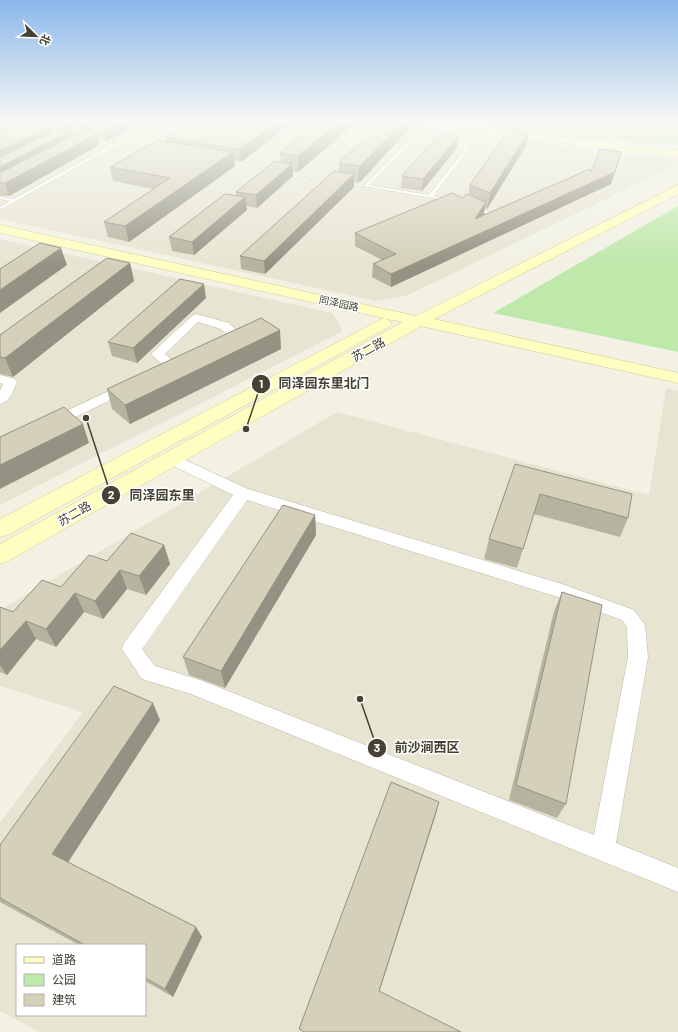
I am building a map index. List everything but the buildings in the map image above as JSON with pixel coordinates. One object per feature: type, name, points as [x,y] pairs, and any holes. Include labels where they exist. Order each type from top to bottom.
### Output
[{"type":"street","points":[[517,256],[678,175]]},
{"type":"street","name":"苏二路","points":[[0,555],[170,458],[418,313],[678,189]]},
{"type":"street","name":"同泽园路","points":[[0,229],[398,316],[418,313],[678,378]]},
{"type":"street","name":"苏二路","points":[[0,529],[238,400],[398,316]]},
{"type":"street","points":[[171,365],[157,354],[196,318],[225,326],[237,336],[215,346]]},
{"type":"street","points":[[157,372],[186,359]]},
{"type":"street","points":[[0,379],[10,382],[5,395],[0,400]]},
{"type":"street","points":[[43,427],[143,379]]},
{"type":"street","points":[[170,458],[243,493],[562,591],[628,615],[636,625],[638,657],[603,849]]},
{"type":"street","points":[[243,493],[131,649],[149,673],[193,686],[678,880]]},
{"type":"lane","points":[[0,209],[71,170]]},
{"type":"lane","points":[[275,170],[451,201]]},
{"type":"lane","points":[[366,186],[382,170]]},
{"type":"lane","points":[[430,197],[451,170]]},
{"type":"lane","points":[[0,198],[15,201]]},
{"type":"lane","points":[[471,206],[497,216]]},
{"type":"shaded area","points":[[0,170],[665,170],[406,296],[376,301],[0,219]]},
{"type":"shaded area","points":[[0,239],[332,313],[343,331],[0,505]]},
{"type":"shaded area","points":[[666,388],[678,391],[678,1032],[40,1032],[0,1011],[0,823],[83,712],[0,686],[0,610],[337,412],[649,495]]},
{"type":"green space","points":[[678,206],[678,352],[493,313]]},
{"type":"place","name":"同泽园东里","points":[[86,418]]},
{"type":"place","name":"同泽园东里北门","points":[[246,429]]},
{"type":"place","name":"前沙涧西区","points":[[360,699]]}]
